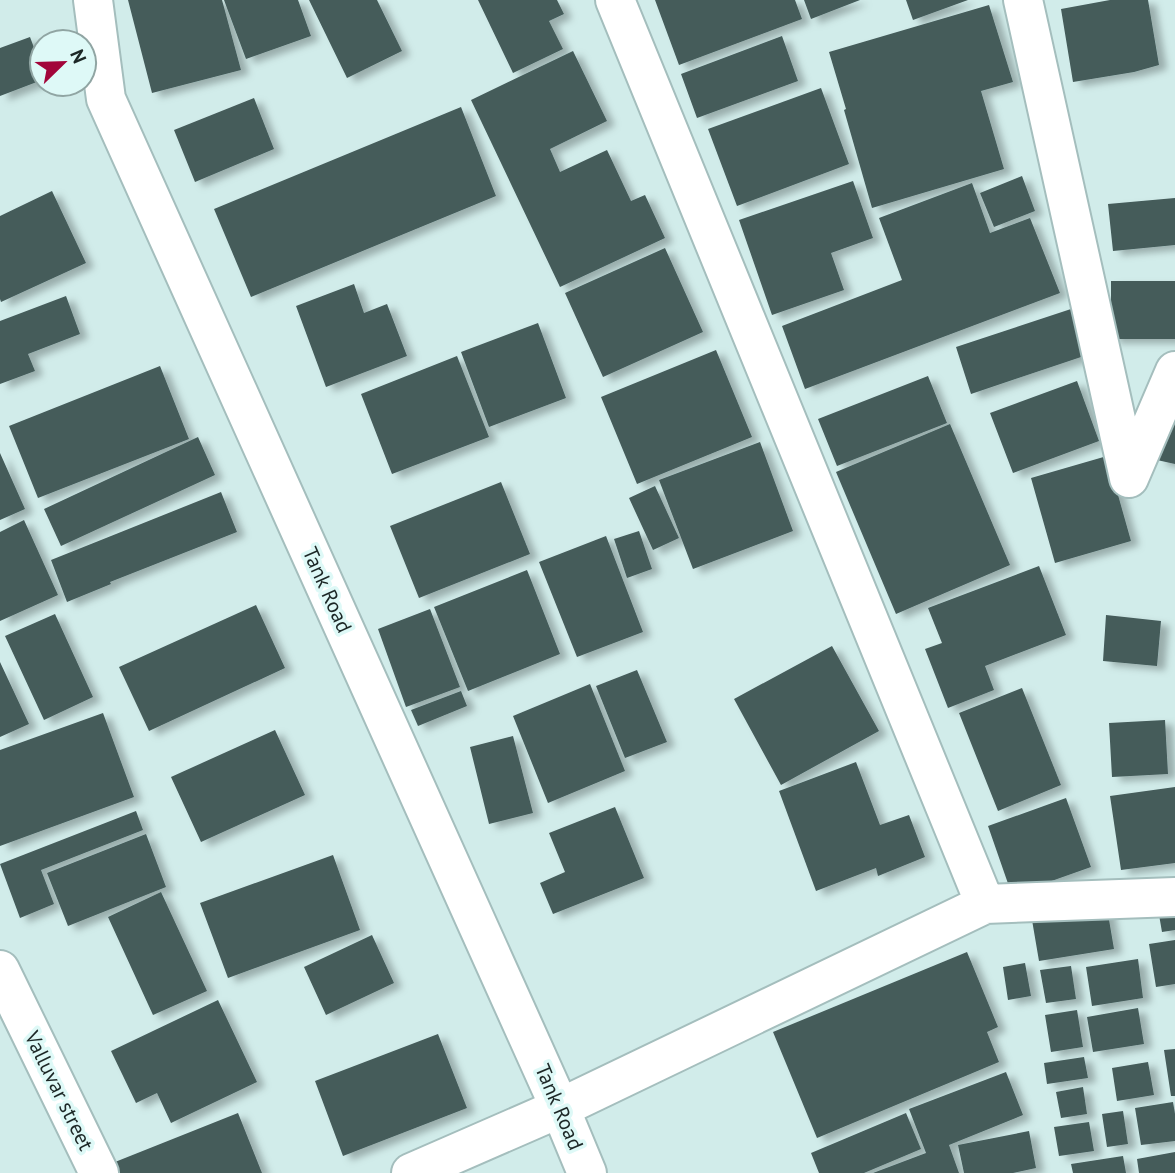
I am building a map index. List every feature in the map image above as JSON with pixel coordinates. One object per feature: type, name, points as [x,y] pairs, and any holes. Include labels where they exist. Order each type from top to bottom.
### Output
[{"type":"street","name":"Tank Road","points":[[93,0],[106,99],[587,1173]]},
{"type":"street","points":[[615,0],[985,904]]},
{"type":"street","points":[[1023,0],[1129,478],[1175,371]]},
{"type":"street","points":[[411,1173],[560,1108],[985,904],[1175,897]]},
{"type":"street","name":"Valluvar street","points":[[0,970],[99,1173]]},
{"type":"building","points":[[128,0],[222,0],[241,70],[152,93]]},
{"type":"building","points":[[224,0],[298,0],[311,36],[246,59]]},
{"type":"building","points":[[309,0],[377,0],[402,51],[347,78]]},
{"type":"building","points":[[478,0],[557,0],[564,14],[549,21],[563,49],[513,73]]},
{"type":"building","points":[[655,0],[795,0],[802,19],[679,65]]},
{"type":"building","points":[[804,0],[860,0],[811,19]]},
{"type":"building","points":[[906,0],[968,0],[913,20]]},
{"type":"building","points":[[1110,0],[1148,0],[1159,65],[1073,82],[1061,9]]},
{"type":"building","points":[[989,5],[1013,82],[981,91],[1004,169],[872,208],[829,52]]},
{"type":"building","points":[[782,36],[798,81],[697,118],[681,74]]},
{"type":"building","points":[[28,38],[28,85],[0,96],[0,48]]},
{"type":"building","points":[[573,51],[607,121],[550,149],[560,172],[607,150],[631,201],[645,195],[665,238],[560,287],[471,100]]},
{"type":"building","points":[[821,88],[849,164],[737,206],[708,129]]},
{"type":"building","points":[[254,98],[274,149],[195,182],[174,130]]},
{"type":"building","points":[[461,107],[496,196],[251,297],[214,209]]},
{"type":"building","points":[[1022,176],[1035,211],[994,227],[980,193]]},
{"type":"building","points":[[853,181],[873,238],[831,253],[844,290],[772,315],[739,220]]},
{"type":"building","points":[[972,183],[990,233],[1030,218],[1060,293],[805,389],[782,326],[902,280],[879,218]]},
{"type":"building","points":[[52,191],[86,263],[1,302],[0,216]]},
{"type":"building","points":[[1175,198],[1175,245],[1113,251],[1108,204]]},
{"type":"building","points":[[665,248],[703,332],[603,377],[565,293]]},
{"type":"building","points":[[1111,281],[1175,281],[1175,339],[1111,339]]},
{"type":"building","points":[[354,284],[364,313],[387,304],[407,356],[326,387],[296,306]]},
{"type":"building","points":[[66,296],[80,334],[28,354],[35,371],[0,384],[0,321]]},
{"type":"building","points":[[1071,309],[1087,355],[971,394],[956,347]]},
{"type":"building","points":[[538,323],[566,398],[489,427],[461,352]]},
{"type":"building","points":[[716,350],[752,437],[637,484],[601,397]]},
{"type":"building","points":[[457,356],[489,437],[392,474],[361,394]]},
{"type":"building","points":[[160,366],[189,439],[38,498],[9,426]]},
{"type":"building","points":[[928,376],[947,423],[837,466],[818,419]]},
{"type":"building","points":[[1077,381],[1099,441],[1013,473],[990,413]]},
{"type":"building","points":[[1175,420],[1175,464],[1157,460]]},
{"type":"building","points":[[950,424],[1010,565],[896,614],[836,472]]},
{"type":"building","points":[[198,437],[215,475],[61,546],[44,509]]},
{"type":"building","points":[[760,442],[793,531],[693,569],[659,480]]},
{"type":"building","points":[[0,453],[25,509],[0,520]]},
{"type":"building","points":[[1107,456],[1131,541],[1055,563],[1031,478]]},
{"type":"building","points":[[501,482],[530,554],[419,598],[390,526]]},
{"type":"building","points":[[655,486],[679,538],[653,550],[629,498]]},
{"type":"building","points":[[221,492],[237,532],[110,582],[111,584],[67,602],[51,560]]},
{"type":"building","points":[[24,520],[58,595],[0,621],[0,532]]},
{"type":"building","points":[[639,531],[652,569],[627,578],[614,539]]},
{"type":"building","points":[[606,536],[643,632],[577,657],[539,562]]},
{"type":"building","points":[[1039,566],[1066,635],[985,666],[994,690],[948,708],[925,649],[942,643],[928,608]]},
{"type":"building","points":[[527,570],[560,654],[468,691],[434,607]]},
{"type":"building","points":[[256,605],[285,668],[149,731],[119,667]]},
{"type":"building","points":[[430,609],[460,687],[406,707],[378,629]]},
{"type":"building","points":[[55,614],[93,697],[44,720],[5,636]]},
{"type":"building","points":[[1106,615],[1161,621],[1157,666],[1103,661]]},
{"type":"building","points":[[832,646],[879,731],[781,785],[734,699]]},
{"type":"building","points":[[0,662],[29,724],[0,737]]},
{"type":"building","points":[[637,670],[667,742],[625,758],[596,686]]},
{"type":"building","points":[[590,684],[625,771],[548,803],[513,716]]},
{"type":"building","points":[[1022,688],[1061,785],[998,811],[959,713]]},
{"type":"building","points":[[461,691],[467,706],[418,726],[411,710]]},
{"type":"building","points":[[103,713],[134,797],[0,846],[0,750]]},
{"type":"building","points":[[1165,720],[1168,774],[1112,777],[1109,723]]},
{"type":"building","points":[[275,730],[305,795],[201,842],[171,777]]},
{"type":"building","points":[[513,736],[533,813],[489,824],[470,747]]},
{"type":"building","points":[[856,762],[880,825],[909,815],[925,857],[878,876],[876,868],[816,891],[779,791]]},
{"type":"building","points":[[1175,787],[1175,863],[1121,870],[1110,796]]},
{"type":"building","points":[[1066,798],[1091,867],[1012,895],[988,826]]},
{"type":"building","points":[[615,807],[644,878],[553,914],[540,883],[565,872],[549,833]]},
{"type":"building","points":[[136,811],[143,830],[41,870],[54,904],[20,918],[0,864]]},
{"type":"building","points":[[146,834],[166,887],[68,926],[47,873]]},
{"type":"building","points":[[333,855],[360,930],[228,978],[200,903]]},
{"type":"building","points":[[161,892],[207,991],[153,1015],[108,917]]},
{"type":"building","points":[[1175,907],[1175,930],[1162,932],[1158,909]]},
{"type":"building","points":[[1107,908],[1114,949],[1039,961],[1032,920]]},
{"type":"building","points":[[372,935],[394,983],[326,1015],[304,967]]},
{"type":"building","points":[[1175,940],[1175,984],[1156,987],[1149,944]]},
{"type":"building","points":[[967,952],[998,1027],[987,1032],[999,1062],[817,1138],[773,1032]]},
{"type":"building","points":[[1138,959],[1143,998],[1092,1006],[1086,967]]},
{"type":"building","points":[[1025,963],[1031,996],[1008,1000],[1003,967]]},
{"type":"building","points":[[1071,966],[1076,999],[1046,1003],[1040,970]]},
{"type":"building","points":[[218,1000],[257,1082],[171,1123],[157,1093],[136,1103],[111,1051]]},
{"type":"building","points":[[1138,1008],[1144,1044],[1093,1052],[1087,1017]]},
{"type":"building","points":[[1077,1010],[1083,1047],[1051,1052],[1045,1015]]},
{"type":"building","points":[[438,1034],[467,1108],[343,1156],[315,1081]]},
{"type":"building","points":[[1175,1049],[1175,1096],[1171,1096],[1164,1050]]},
{"type":"building","points":[[1084,1057],[1088,1078],[1047,1084],[1044,1063]]},
{"type":"building","points":[[1148,1062],[1154,1095],[1117,1101],[1112,1068]]},
{"type":"building","points":[[1006,1072],[1023,1115],[949,1145],[959,1173],[873,1173],[926,1153],[909,1109]]},
{"type":"building","points":[[1083,1087],[1087,1114],[1061,1118],[1056,1092]]},
{"type":"building","points":[[1173,1102],[1175,1141],[1141,1145],[1135,1108]]},
{"type":"building","points":[[1123,1111],[1128,1144],[1107,1147],[1102,1114]]},
{"type":"building","points":[[238,1113],[262,1173],[119,1173],[115,1162]]},
{"type":"building","points":[[906,1113],[921,1149],[864,1173],[819,1173],[811,1153]]},
{"type":"building","points":[[1089,1122],[1094,1151],[1059,1156],[1054,1127]]},
{"type":"building","points":[[1029,1131],[1036,1168],[1013,1173],[964,1173],[958,1145]]},
{"type":"building","points":[[1175,1152],[1175,1173],[1139,1173],[1137,1159]]},
{"type":"building","points":[[1123,1156],[1126,1173],[1073,1173],[1071,1164]]}]
